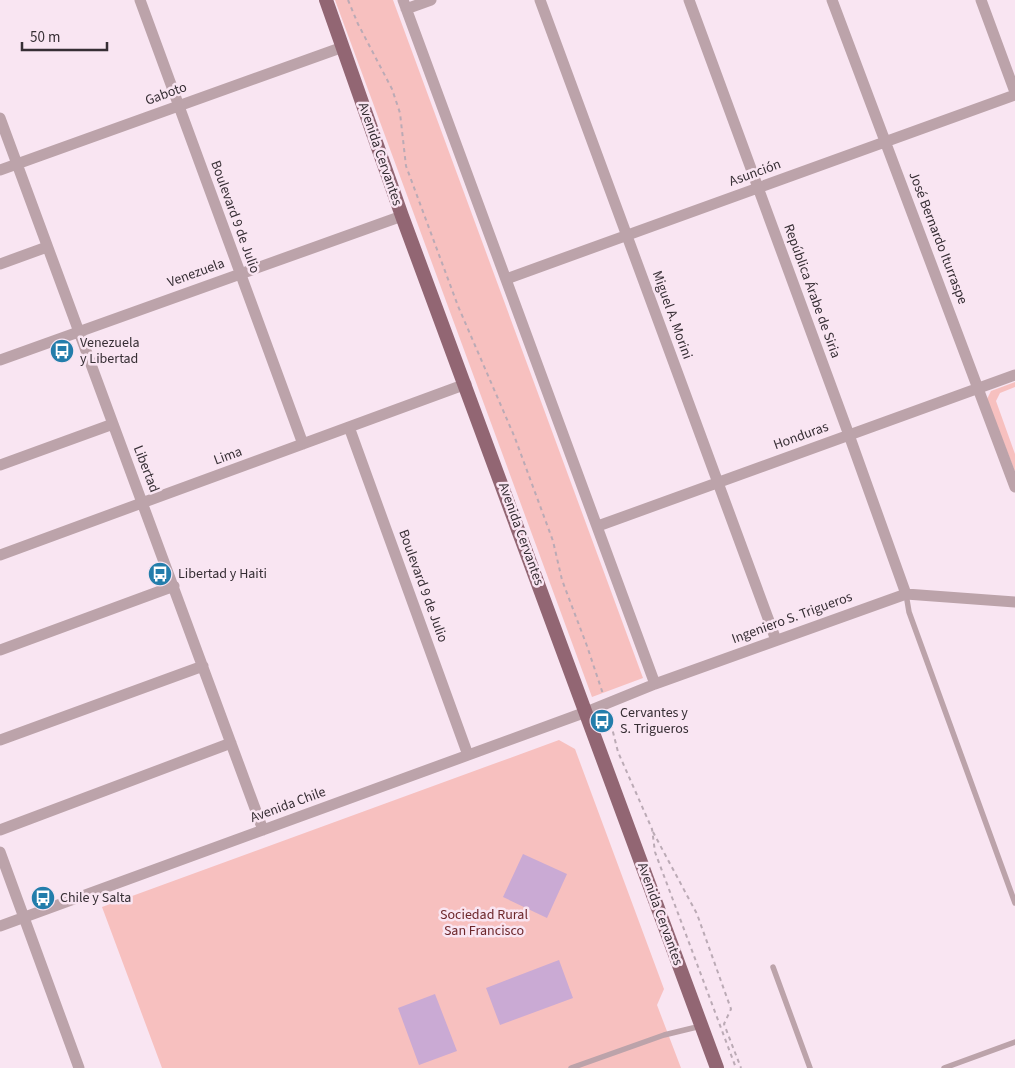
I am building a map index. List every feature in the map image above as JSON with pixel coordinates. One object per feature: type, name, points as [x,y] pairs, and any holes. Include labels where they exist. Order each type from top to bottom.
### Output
[{"type":"main road","name":"Avenida Cervantes","points":[[326,0],[402,216],[466,384],[717,1068]]},
{"type":"street","name":"Boulevard 9 de Julio","points":[[140,0],[302,444]]},
{"type":"street","points":[[431,0],[405,4],[655,684]]},
{"type":"street","name":"Miguel A. Morini","points":[[540,0],[776,640]]},
{"type":"street","name":"República Árabe de Siria","points":[[689,0],[906,594]]},
{"type":"street","name":"José Bernardo Iturraspe","points":[[832,0],[1015,487]]},
{"type":"street","points":[[981,0],[1015,94]]},
{"type":"street","name":"Gaboto","points":[[0,170],[342,47]]},
{"type":"street","name":"Asunción","points":[[506,279],[886,143],[1015,94]]},
{"type":"street","name":"Libertad","points":[[0,118],[263,830]]},
{"type":"street","name":"Venezuela","points":[[0,360],[402,216]]},
{"type":"street","points":[[0,264],[47,247]]},
{"type":"street","name":"Honduras","points":[[598,526],[1015,375]]},
{"type":"street","name":"Lima","points":[[0,555],[466,384]]},
{"type":"street","points":[[0,465],[113,424]]},
{"type":"street","name":"Boulevard 9 de Julio","points":[[349,427],[468,755]]},
{"type":"street","points":[[0,650],[174,586]]},
{"type":"street","name":"Ingeniero S. Trigueros","points":[[586,712],[655,684],[906,594],[1015,602]]},
{"type":"street","points":[[0,740],[203,666]]},
{"type":"street","name":"Avenida Chile","points":[[0,926],[586,712]]},
{"type":"street","points":[[0,830],[231,743]]},
{"type":"street","points":[[0,852],[79,1068]]},
{"type":"lane","points":[[906,594],[909,612],[1015,903]]},
{"type":"lane","points":[[773,967],[810,1068]]},
{"type":"lane","points":[[571,1068],[664,1035],[701,1026]]},
{"type":"lane","points":[[944,1068],[1015,1042]]},
{"type":"path","points":[[348,0],[358,24],[392,89],[400,113],[406,166],[458,306],[515,438],[553,541],[562,580],[606,704],[618,752],[652,829],[697,914],[731,1009],[724,1024],[740,1068]]},
{"type":"path","points":[[652,829],[655,852],[736,1068]]},
{"type":"green space","points":[[335,0],[393,0],[643,678],[592,697]]},
{"type":"green space","points":[[1015,382],[1015,387],[1000,393],[996,401],[1015,454],[1015,472],[987,399],[991,391]]},
{"type":"green space","name":"Sociedad Rural San Francisco","points":[[559,740],[575,749],[664,989],[657,1005],[681,1068],[162,1068],[102,907]]},
{"type":"building","points":[[523,854],[567,874],[547,918],[503,897]]},
{"type":"building","points":[[559,960],[573,998],[500,1025],[486,988]]},
{"type":"building","points":[[435,994],[457,1051],[419,1065],[398,1008]]},
{"type":"place","name":"Venezuela y Libertad","points":[[62,351]]},
{"type":"place","name":"Libertad y Haiti","points":[[160,574]]},
{"type":"place","name":"Cervantes y S. Trigueros","points":[[602,721]]},
{"type":"place","name":"Chile y Salta","points":[[43,898]]}]
